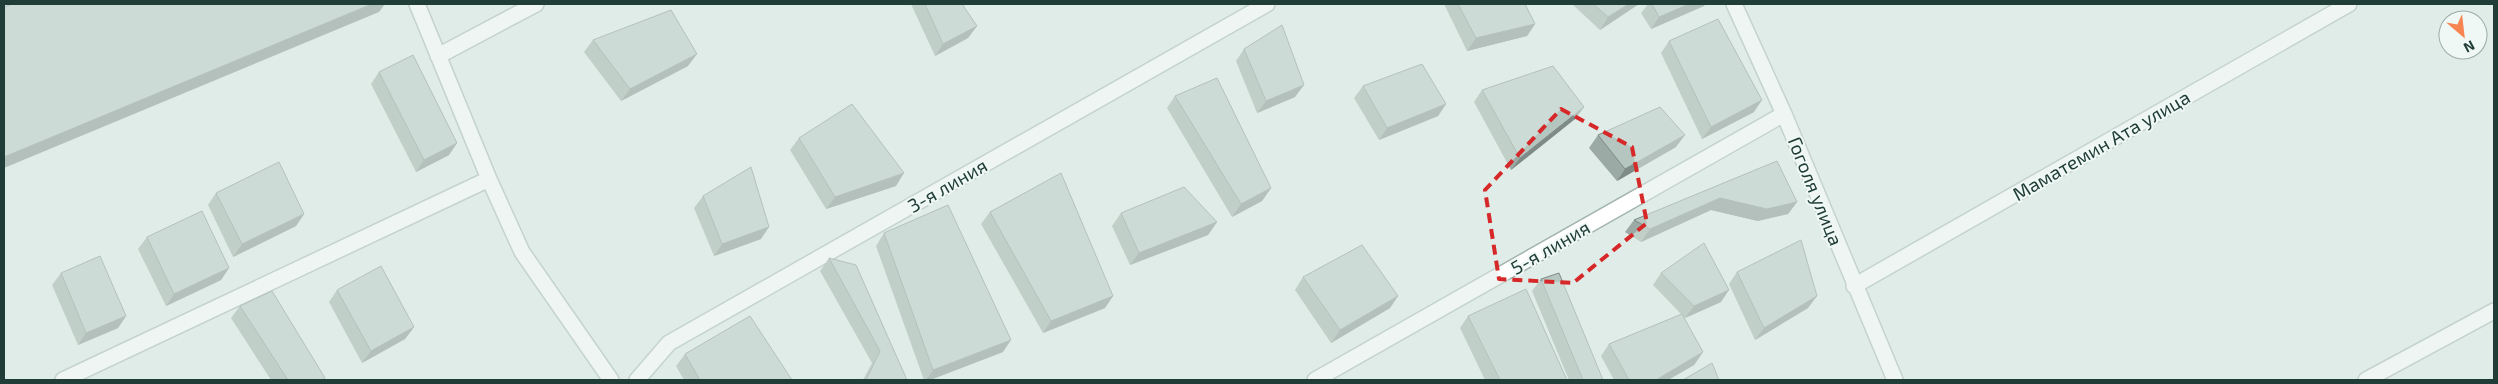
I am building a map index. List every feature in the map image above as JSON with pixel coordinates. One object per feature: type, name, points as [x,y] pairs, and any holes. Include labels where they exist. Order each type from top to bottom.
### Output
[{"type":"street","points":[[417,4],[489,179],[522,252],[612,380]]},
{"type":"street","points":[[438,56],[536,4]]},
{"type":"street","name":"3-я линия","points":[[637,380],[669,343],[1267,4]]},
{"type":"street","name":"Гоголя улица","points":[[1734,4],[1784,114],[1854,286],[1895,380]]},
{"type":"street","name":"Маматемин Ата улица","points":[[1854,286],[2349,4]]},
{"type":"street","name":"5-я линия","points":[[1315,380],[1784,114]]},
{"type":"street","points":[[63,380],[489,179]]},
{"type":"street","points":[[2366,380],[2494,311]]},
{"type":"highlighted area","points":[[1561,109],[1632,147],[1647,223],[1573,283],[1499,279],[1485,190]]},
{"type":"building","points":[[12,4],[372,4],[4,157],[4,7]]},
{"type":"building","points":[[925,4],[962,4],[977,26],[943,44]]},
{"type":"building","points":[[1458,4],[1525,4],[1535,24],[1476,38]]},
{"type":"building","points":[[1593,4],[1629,4],[1608,17]]},
{"type":"building","points":[[1652,4],[1689,4],[1659,17]]},
{"type":"building","points":[[671,10],[697,54],[630,89],[593,40]]},
{"type":"building","points":[[1718,19],[1762,100],[1711,127],[1669,41]]},
{"type":"building","points":[[1282,25],[1304,85],[1266,101],[1244,49]]},
{"type":"building","points":[[413,55],[457,143],[424,160],[379,72]]},
{"type":"building","points":[[1422,64],[1446,104],[1387,128],[1363,86]]},
{"type":"building","points":[[1553,66],[1584,107],[1520,158],[1482,90]]},
{"type":"building","points":[[1217,78],[1271,188],[1241,204],[1175,96]]},
{"type":"building","points":[[852,104],[904,173],[835,197],[799,138]]},
{"type":"building","points":[[1660,107],[1685,135],[1625,169],[1598,135]]},
{"type":"building","points":[[1777,161],[1797,202],[1767,209],[1720,198],[1650,229],[1634,220]]},
{"type":"building","points":[[279,162],[304,214],[242,244],[216,193]]},
{"type":"building","points":[[751,167],[769,227],[722,244],[703,196]]},
{"type":"building","points":[[1061,173],[1113,296],[1051,321],[990,212]]},
{"type":"building","points":[[1184,187],[1217,222],[1139,253],[1121,213]]},
{"type":"building","points":[[948,205],[1011,340],[933,370],[884,233]]},
{"type":"building","points":[[202,211],[229,268],[174,294],[147,237]]},
{"type":"building","points":[[1801,240],[1817,296],[1764,328],[1737,272]]},
{"type":"building","points":[[1704,243],[1729,290],[1694,306],[1661,273]]},
{"type":"building","points":[[1362,245],[1398,296],[1340,330],[1303,277]]},
{"type":"building","points":[[100,256],[126,316],[86,333],[61,273]]},
{"type":"building","points":[[829,258],[856,265],[907,380],[866,380],[880,351]]},
{"type":"building","points":[[381,266],[414,327],[371,351],[337,290]]},
{"type":"building","points":[[1559,273],[1603,380],[1583,380],[1541,279]]},
{"type":"building","points":[[1526,289],[1567,380],[1500,380],[1468,316]]},
{"type":"building","points":[[272,291],[325,378],[323,380],[288,380],[240,306]]},
{"type":"building","points":[[1682,314],[1703,352],[1656,380],[1629,380],[1609,344]]},
{"type":"building","points":[[750,316],[792,380],[700,380],[685,354]]},
{"type":"building","points":[[1712,363],[1719,380],[1683,380]]}]
